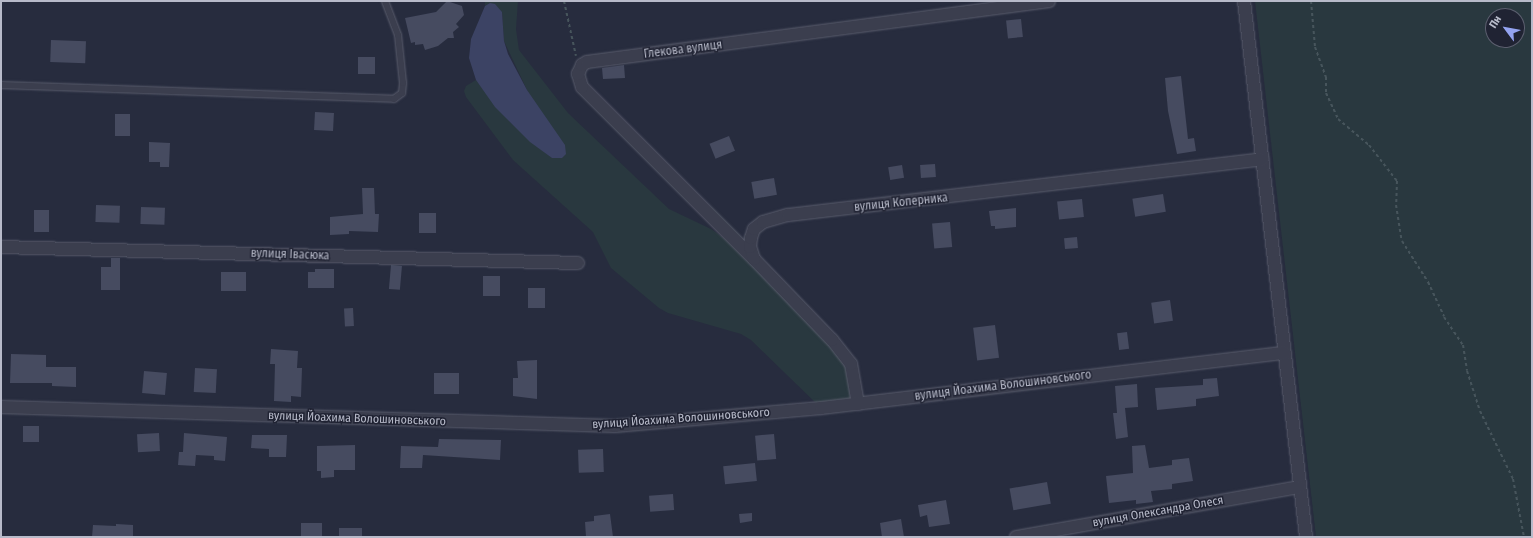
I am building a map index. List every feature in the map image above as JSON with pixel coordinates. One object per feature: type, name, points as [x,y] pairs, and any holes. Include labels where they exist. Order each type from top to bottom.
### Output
[{"type":"street","name":"Глекова вулиця","points":[[579,69],[587,62],[1049,1]]},
{"type":"street","points":[[1244,1],[1286,353],[1306,537]]},
{"type":"street","points":[[579,69],[579,80],[582,87],[754,258],[832,340],[851,364],[854,373],[858,404]]},
{"type":"street","name":"вулиця Коперника","points":[[754,258],[750,242],[754,229],[775,218],[1263,159]]},
{"type":"street","name":"вулиця Івасюка","points":[[1,247],[578,262]]},
{"type":"street","name":"вулиця Йоахима Волошиновського","points":[[1,407],[574,426],[660,423],[858,404],[1286,353]]},
{"type":"street","name":"вулиця Олександра Олеся","points":[[1016,537],[1300,487]]},
{"type":"lane","points":[[1,85],[394,99],[402,93],[403,83],[398,35],[385,1]]},
{"type":"path","points":[[564,1],[579,69]]},
{"type":"path","points":[[1311,1],[1315,47],[1326,77],[1326,93],[1338,119],[1369,145],[1397,181],[1396,204],[1402,241],[1428,282],[1444,317],[1463,345],[1467,371],[1480,411],[1512,479],[1524,537]]},
{"type":"shaded area","points":[[485,1],[518,1],[516,29],[519,50],[568,113],[669,209],[711,229],[754,259],[851,364],[858,404],[821,408],[751,340],[741,334],[668,313],[659,308],[611,268],[593,232],[513,160],[466,97],[464,91],[466,86],[476,80],[510,122],[552,158],[527,90],[504,41],[502,12],[490,3],[485,6]]},
{"type":"shaded area","points":[[1255,1],[1532,1],[1532,537],[1316,537]]},
{"type":"water","points":[[490,3],[495,4],[502,12],[504,41],[508,54],[527,90],[565,145],[566,154],[562,158],[552,158],[530,142],[495,107],[476,80],[469,58],[471,39],[485,6]]},
{"type":"building","points":[[447,1],[462,6],[464,15],[456,24],[459,27],[453,32],[454,38],[448,38],[438,46],[425,50],[423,44],[415,45],[415,42],[411,43],[405,18],[436,12]]},
{"type":"building","points":[[1021,19],[1023,37],[1008,38],[1006,21]]},
{"type":"building","points":[[51,40],[86,41],[85,63],[50,62]]},
{"type":"building","points":[[358,57],[375,57],[375,74],[358,74]]},
{"type":"building","points":[[624,65],[625,78],[603,79],[602,68]]},
{"type":"building","points":[[1181,76],[1188,139],[1194,138],[1196,151],[1177,154],[1168,111],[1165,78]]},
{"type":"building","points":[[315,112],[334,113],[333,131],[314,130]]},
{"type":"building","points":[[115,114],[130,114],[130,136],[115,136]]},
{"type":"building","points":[[729,136],[735,151],[716,159],[710,144]]},
{"type":"building","points":[[149,142],[170,143],[169,167],[160,167],[160,162],[149,162]]},
{"type":"building","points":[[935,164],[936,177],[921,178],[920,165]]},
{"type":"building","points":[[902,165],[904,178],[890,180],[888,167]]},
{"type":"building","points":[[774,178],[777,195],[754,199],[751,182]]},
{"type":"building","points":[[362,188],[374,188],[375,214],[379,214],[378,232],[349,231],[349,234],[330,235],[330,217],[363,214]]},
{"type":"building","points":[[1163,194],[1166,212],[1135,217],[1132,199]]},
{"type":"building","points":[[1082,199],[1084,217],[1059,220],[1057,202]]},
{"type":"building","points":[[96,205],[120,206],[119,223],[95,222]]},
{"type":"building","points":[[141,207],[165,208],[164,225],[140,224]]},
{"type":"building","points":[[1016,208],[1016,227],[995,229],[995,226],[991,226],[989,211]]},
{"type":"building","points":[[34,210],[49,210],[49,232],[34,232]]},
{"type":"building","points":[[419,213],[436,213],[436,233],[419,233]]},
{"type":"building","points":[[950,222],[952,247],[934,248],[932,224]]},
{"type":"building","points":[[1077,237],[1078,248],[1065,249],[1064,238]]},
{"type":"building","points":[[111,258],[120,258],[120,290],[101,290],[101,267],[111,267]]},
{"type":"building","points":[[391,265],[402,266],[400,290],[389,289]]},
{"type":"building","points":[[315,269],[334,269],[334,288],[308,288],[308,272],[315,272]]},
{"type":"building","points":[[221,272],[246,272],[246,291],[221,291]]},
{"type":"building","points":[[483,276],[500,276],[500,296],[483,296]]},
{"type":"building","points":[[528,288],[545,288],[545,308],[528,308]]},
{"type":"building","points":[[1170,300],[1173,321],[1154,323],[1151,303]]},
{"type":"building","points":[[344,308],[353,308],[354,326],[345,326]]},
{"type":"building","points":[[995,325],[999,358],[977,360],[973,328]]},
{"type":"building","points":[[1127,332],[1129,349],[1119,350],[1117,333]]},
{"type":"building","points":[[271,349],[298,351],[297,368],[302,368],[301,397],[291,396],[291,402],[274,401],[275,364],[270,364]]},
{"type":"building","points":[[11,354],[46,355],[46,367],[76,367],[76,387],[52,386],[52,383],[10,383]]},
{"type":"building","points":[[537,360],[537,399],[513,396],[513,378],[518,378],[517,361]]},
{"type":"building","points":[[195,368],[217,369],[216,393],[194,392]]},
{"type":"building","points":[[144,371],[167,373],[165,395],[142,393]]},
{"type":"building","points":[[434,373],[459,373],[459,394],[434,394]]},
{"type":"building","points":[[1217,378],[1219,396],[1196,399],[1196,406],[1157,410],[1155,388],[1203,385],[1203,379]]},
{"type":"building","points":[[1137,384],[1138,407],[1125,408],[1128,437],[1116,439],[1113,413],[1117,413],[1115,386]]},
{"type":"building","points":[[23,426],[39,426],[39,442],[23,442]]},
{"type":"building","points":[[159,433],[160,451],[138,452],[137,434]]},
{"type":"building","points":[[184,433],[227,437],[225,461],[214,460],[214,456],[196,455],[195,466],[178,465],[179,452],[183,452]]},
{"type":"building","points":[[774,434],[776,459],[757,461],[755,436]]},
{"type":"building","points":[[252,435],[287,435],[286,457],[269,457],[269,449],[251,448]]},
{"type":"building","points":[[439,439],[501,440],[500,460],[423,455],[422,468],[400,468],[401,446],[438,447]]},
{"type":"building","points":[[355,445],[355,470],[334,470],[334,477],[321,478],[321,471],[317,471],[317,446]]},
{"type":"building","points":[[1145,445],[1149,468],[1172,465],[1172,460],[1189,458],[1193,481],[1172,484],[1172,489],[1151,491],[1153,502],[1136,504],[1136,500],[1109,503],[1106,476],[1133,473],[1132,446]]},
{"type":"building","points":[[603,449],[604,472],[579,473],[578,450]]},
{"type":"building","points":[[755,463],[757,481],[725,484],[723,466]]},
{"type":"building","points":[[1047,482],[1051,504],[1013,510],[1010,489]]},
{"type":"building","points":[[673,494],[674,510],[650,512],[649,496]]},
{"type":"building","points":[[946,500],[950,524],[929,527],[927,515],[920,517],[918,505]]},
{"type":"building","points":[[752,513],[752,521],[740,523],[739,514]]},
{"type":"building","points":[[610,514],[613,537],[586,537],[585,522],[594,521],[594,516]]},
{"type":"building","points":[[901,519],[904,537],[882,537],[880,523]]},
{"type":"building","points":[[301,523],[322,523],[322,537],[301,537]]},
{"type":"building","points":[[116,524],[133,525],[133,537],[92,537],[93,525],[116,526]]},
{"type":"building","points":[[339,528],[362,528],[362,537],[339,537]]}]
